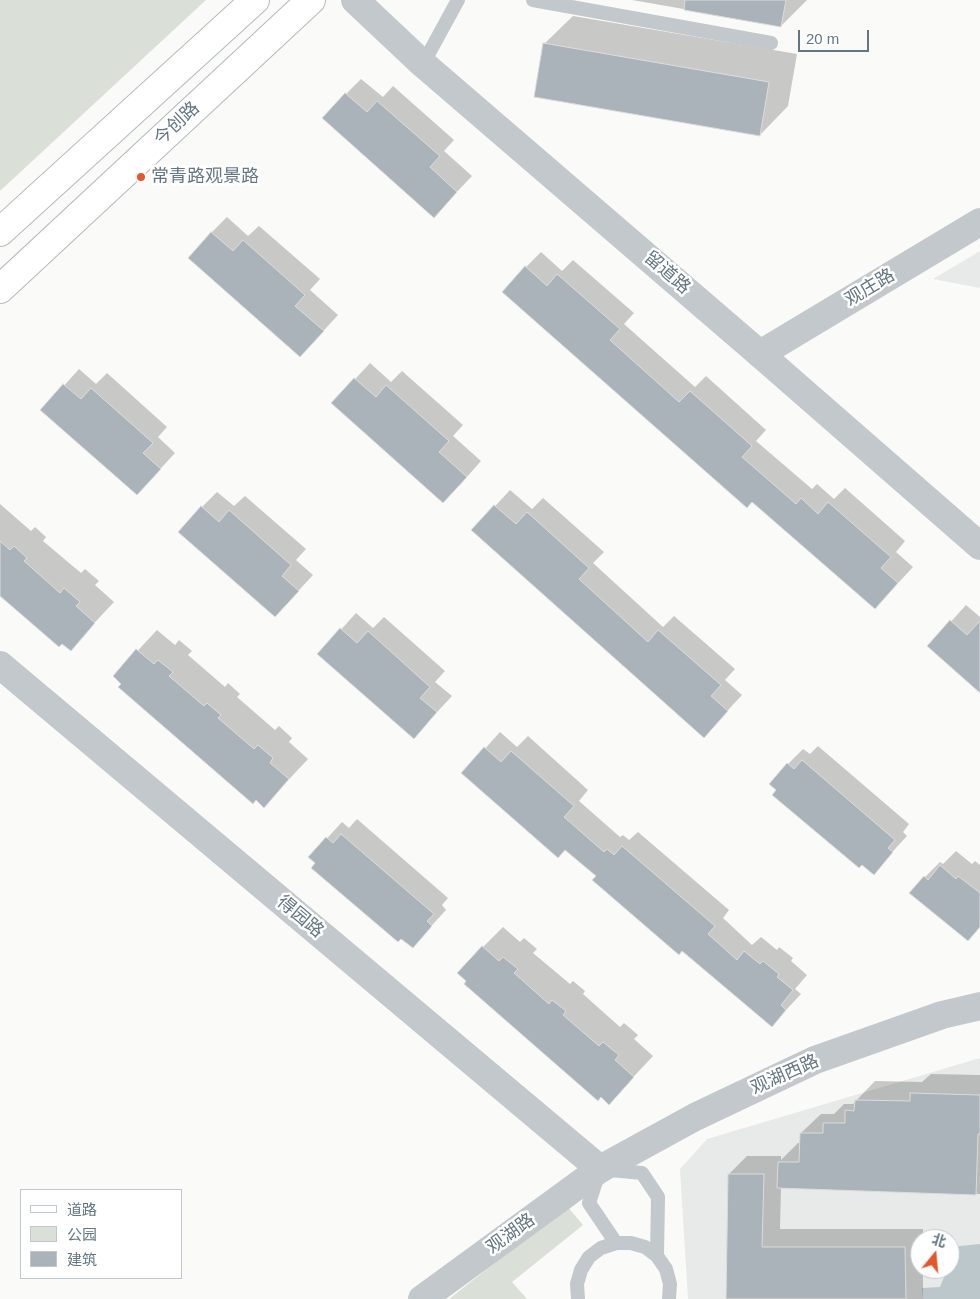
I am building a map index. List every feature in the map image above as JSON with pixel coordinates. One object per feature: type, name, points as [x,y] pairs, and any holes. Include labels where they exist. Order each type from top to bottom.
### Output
[{"type":"main road","points":[[0,232],[255,0]]},
{"type":"main road","name":"今创路","points":[[0,289],[311,0]]},
{"type":"street","name":"留道路","points":[[355,0],[423,64],[980,546]]},
{"type":"street","name":"观庄路","points":[[760,354],[980,222]]},
{"type":"street","name":"得园路","points":[[0,665],[600,1169]]},
{"type":"street","name":"观湖西路","points":[[600,1169],[695,1117],[816,1060],[942,1015],[980,1006]]},
{"type":"street","name":"观湖路","points":[[422,1299],[600,1169]]},
{"type":"lane","points":[[423,64],[458,0]]},
{"type":"lane","points":[[533,0],[771,43]]},
{"type":"lane","points":[[616,1243],[588,1203],[600,1169],[642,1173],[658,1197],[658,1256]]},
{"type":"lane","points":[[578,1299],[577,1284],[581,1270],[589,1257],[601,1248],[616,1243],[631,1242],[645,1247],[658,1256],[666,1269],[670,1284],[669,1299]]},
{"type":"shaded area","points":[[980,251],[980,288],[933,279]]},
{"type":"shaded area","points":[[980,1058],[980,1299],[688,1299],[680,1169],[707,1139]]},
{"type":"shaded area","points":[[980,1244],[980,1299],[923,1299],[922,1288],[940,1287],[943,1279],[960,1279],[960,1246]]},
{"type":"green space","points":[[0,0],[206,0],[0,191]]},
{"type":"green space","points":[[567,1206],[583,1225],[512,1282],[527,1299],[449,1299]]},
{"type":"building","points":[[685,0],[786,0],[781,27],[684,10]]},
{"type":"building","points":[[543,43],[769,82],[760,136],[534,97]]},
{"type":"building","points":[[345,93],[367,112],[377,101],[440,156],[430,167],[457,192],[434,218],[322,118]]},
{"type":"building","points":[[211,232],[233,251],[243,240],[305,295],[295,306],[324,331],[300,357],[188,258]]},
{"type":"building","points":[[525,266],[547,286],[557,274],[620,329],[610,340],[679,402],[690,391],[752,446],[742,457],[796,504],[801,498],[818,514],[828,502],[891,557],[881,568],[898,583],[875,609],[752,502],[747,508],[502,292]]},
{"type":"building","points":[[354,378],[376,397],[386,385],[449,441],[439,452],[467,477],[443,503],[331,403]]},
{"type":"building","points":[[63,384],[81,399],[91,388],[153,443],[143,453],[161,469],[137,495],[40,410]]},
{"type":"building","points":[[494,505],[516,524],[527,512],[589,568],[579,579],[648,642],[658,630],[721,685],[711,696],[728,711],[704,738],[471,530]]},
{"type":"building","points":[[201,506],[219,522],[229,510],[291,565],[282,576],[299,591],[275,617],[178,532]]},
{"type":"building","points":[[0,541],[10,550],[14,546],[27,558],[24,561],[60,593],[64,588],[80,602],[76,606],[95,623],[71,651],[62,644],[59,647],[0,596]]},
{"type":"building","points":[[950,620],[967,635],[980,621],[980,693],[927,646]]},
{"type":"building","points":[[340,628],[357,643],[368,631],[430,687],[420,698],[437,712],[414,739],[317,654]]},
{"type":"building","points":[[136,649],[154,664],[158,660],[173,672],[169,676],[204,706],[207,703],[221,715],[218,718],[254,749],[258,745],[273,758],[270,763],[289,779],[264,808],[256,800],[253,804],[118,687],[121,684],[113,676]]},
{"type":"building","points":[[484,747],[501,762],[511,751],[574,806],[564,817],[604,852],[607,849],[614,855],[622,846],[715,926],[708,934],[737,960],[744,951],[760,964],[763,961],[779,974],[777,977],[793,990],[781,1005],[786,1010],[772,1027],[682,951],[679,955],[592,880],[596,876],[565,850],[558,858],[461,773]]},
{"type":"building","points":[[802,760],[895,840],[888,848],[893,852],[874,875],[862,865],[859,868],[772,795],[776,790],[769,784],[787,763],[794,769]]},
{"type":"building","points":[[341,834],[434,914],[427,921],[432,926],[413,948],[401,939],[398,942],[311,868],[315,863],[308,857],[326,837],[333,843]]},
{"type":"building","points":[[940,865],[956,879],[958,876],[980,893],[980,927],[968,941],[909,893],[924,876],[928,880]]},
{"type":"building","points":[[482,946],[499,961],[503,957],[518,969],[514,973],[549,1004],[552,1000],[566,1011],[563,1015],[599,1046],[603,1042],[619,1055],[615,1060],[634,1077],[609,1105],[601,1097],[598,1101],[464,984],[466,981],[457,973]]},
{"type":"building","points":[[910,1093],[980,1095],[980,1134],[978,1134],[976,1195],[777,1188],[778,1162],[799,1162],[800,1133],[823,1133],[823,1123],[845,1123],[845,1110],[854,1111],[855,1100],[910,1101]]},
{"type":"building","points":[[728,1174],[764,1174],[762,1247],[905,1247],[906,1299],[726,1299]]},
{"type":"place","name":"常青路观景路","points":[[141,177]]}]
